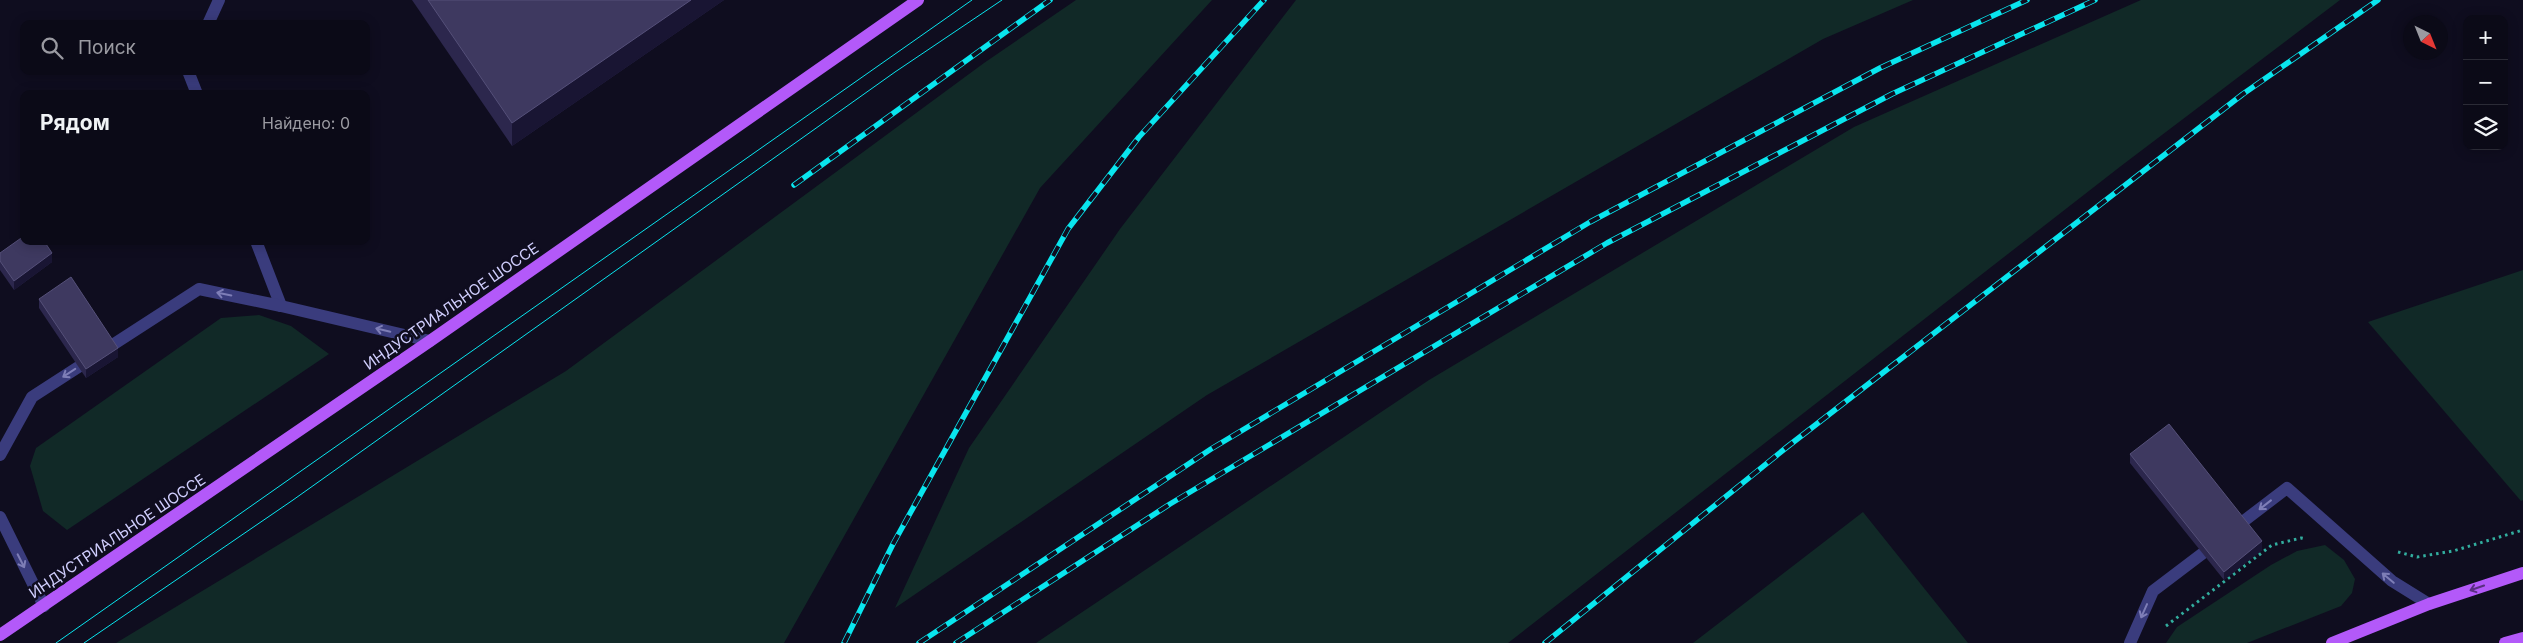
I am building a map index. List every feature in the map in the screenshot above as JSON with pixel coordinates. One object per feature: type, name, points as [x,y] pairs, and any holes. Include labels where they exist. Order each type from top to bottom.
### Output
[{"type":"main road","name":"ИНДУСТРИАЛЬНОЕ ШОССЕ","points":[[0,635],[430,341],[918,0]]},
{"type":"main road","points":[[2332,643],[2429,604],[2523,573]]},
{"type":"main road","points":[[2504,643],[2523,638]]},
{"type":"lane","points":[[210,20],[219,0]]},
{"type":"lane","points":[[190,75],[195,90]]},
{"type":"lane","points":[[258,245],[282,306]]},
{"type":"lane","points":[[0,455],[32,397],[199,289],[282,306],[430,341]]},
{"type":"lane","points":[[2130,643],[2153,591],[2287,488],[2392,581],[2429,604]]},
{"type":"lane","points":[[0,517],[4,529],[44,606]]},
{"type":"green space","points":[[1076,0],[1212,0],[1040,188],[784,643],[116,643],[566,371],[984,63]]},
{"type":"green space","points":[[1296,0],[1913,0],[1823,39],[1207,395],[895,608],[969,448],[1120,229]]},
{"type":"green space","points":[[2141,0],[2340,0],[2121,166],[1508,643],[1036,643],[1429,380],[1854,127]]},
{"type":"green space","points":[[2523,270],[2523,500],[2521,501],[2368,322]]},
{"type":"green space","points":[[259,315],[291,326],[329,354],[67,530],[43,511],[30,466],[36,448],[221,318]]},
{"type":"green space","points":[[1863,512],[1968,643],[1693,643]]},
{"type":"green space","points":[[2325,545],[2344,560],[2355,579],[2352,593],[2341,606],[2247,643],[2166,643],[2177,627],[2271,565],[2297,551]]},
{"type":"building","points":[[428,0],[691,0],[512,123]]},
{"type":"building","points":[[20,239],[20,245],[47,245],[52,253],[14,281],[0,261],[0,253]]},
{"type":"building","points":[[71,277],[118,348],[86,369],[39,299]]},
{"type":"building","points":[[2169,424],[2262,541],[2224,572],[2130,454]]},
{"type":"tram line","points":[[56,643],[972,0]]},
{"type":"tram line","points":[[84,643],[293,500],[895,72],[1002,0]]},
{"type":"railway","points":[[794,185],[1050,0]]},
{"type":"railway","points":[[844,643],[893,544],[1068,229],[1139,137],[1264,0]]},
{"type":"railway","points":[[919,643],[1211,449],[1590,222],[1880,68],[2027,0]]},
{"type":"railway","points":[[956,643],[1170,504],[1607,243],[1892,94],[2095,0]]},
{"type":"railway","points":[[1545,643],[1787,447],[2243,94],[2378,0]]}]
